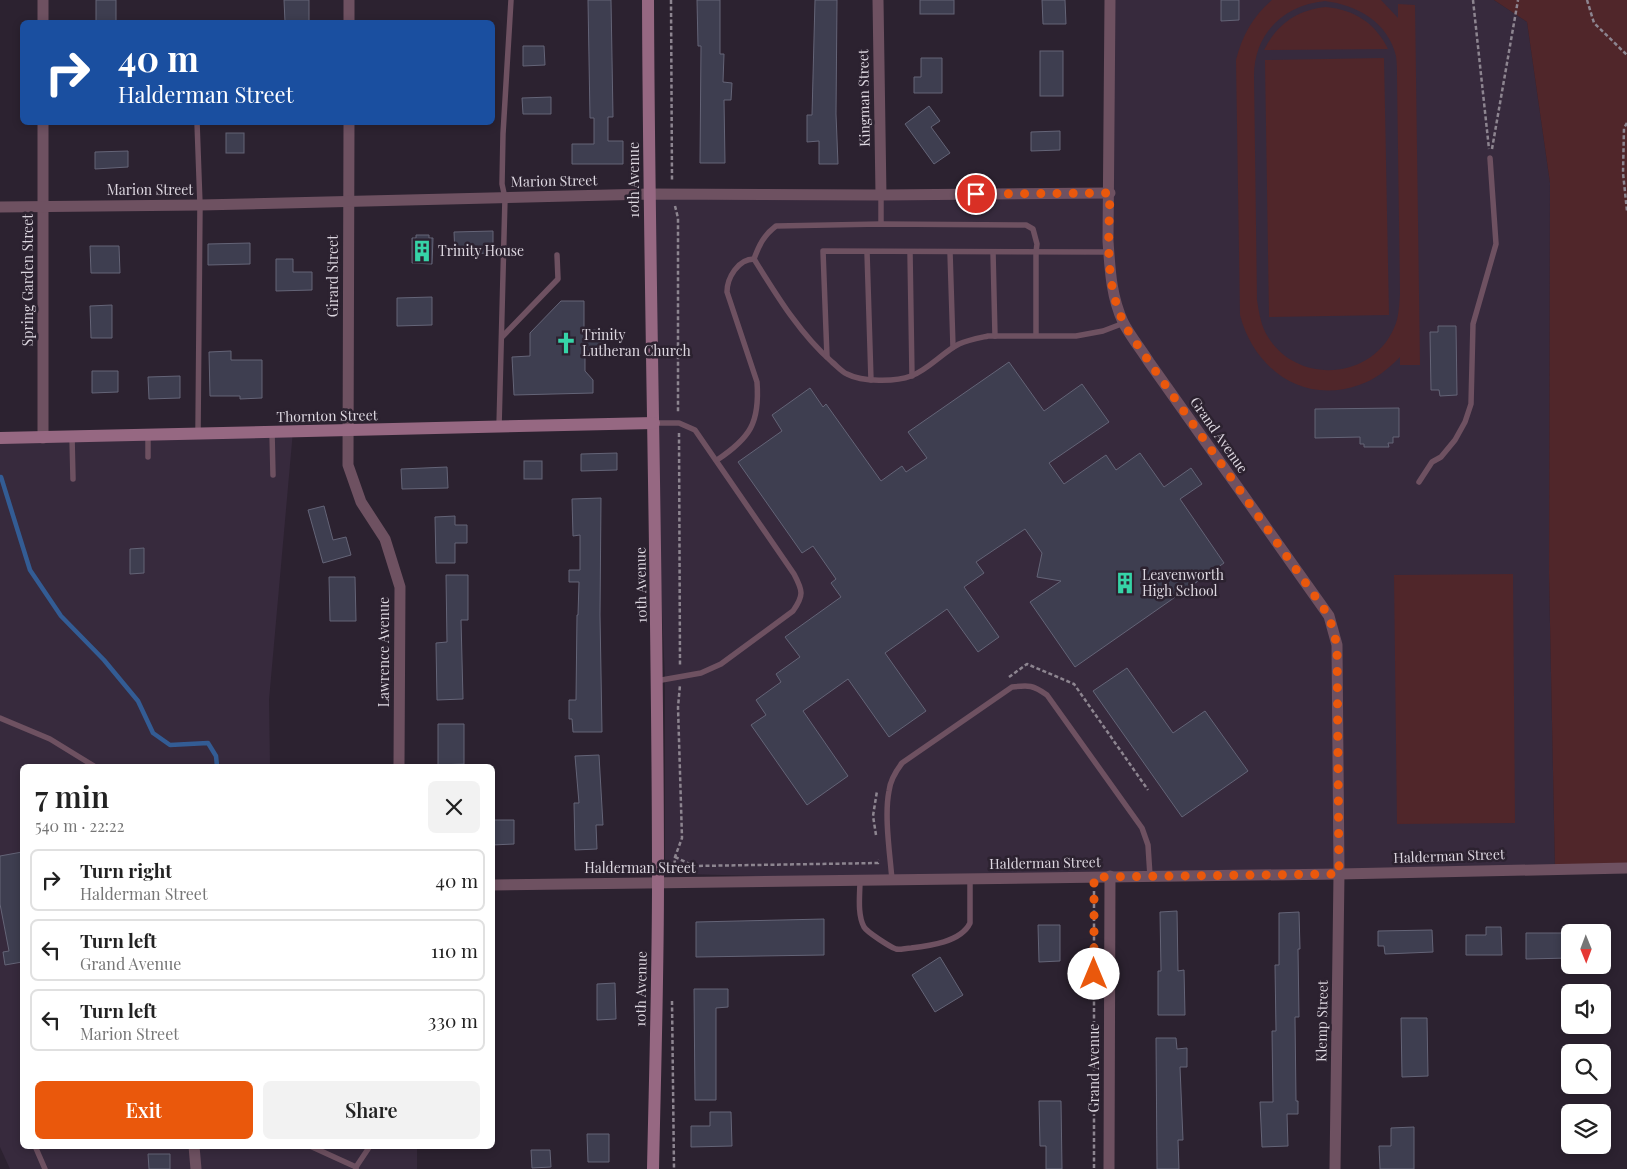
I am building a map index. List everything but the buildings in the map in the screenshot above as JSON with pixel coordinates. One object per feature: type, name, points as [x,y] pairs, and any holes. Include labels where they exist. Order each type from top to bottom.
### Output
[{"type":"street","points":[[43,0],[43,20]]},
{"type":"street","points":[[349,0],[349,20]]},
{"type":"street","name":"10th Avenue","points":[[648,0],[658,883],[653,1169]]},
{"type":"street","name":"Kingman Street","points":[[878,0],[881,195]]},
{"type":"street","name":"Grand Avenue","points":[[1110,0],[1109,252],[1110,276],[1115,301],[1124,323],[1154,369],[1329,616],[1337,645],[1339,874]]},
{"type":"street","name":"Spring Garden Street","points":[[43,125],[43,438]]},
{"type":"street","name":"Girard Street","points":[[347,430],[349,125]]},
{"type":"street","name":"Marion Street","points":[[0,206],[200,205],[649,194],[881,195],[1110,193]]},
{"type":"street","name":"Thornton Street","points":[[0,438],[654,423]]},
{"type":"street","name":"Lawrence Avenue","points":[[347,430],[348,465],[362,502],[385,538],[400,587],[399,764]]},
{"type":"street","name":"Halderman Street","points":[[495,884],[1339,874],[1627,868]]},
{"type":"street","name":"Klemp Street","points":[[1335,1169],[1339,874]]},
{"type":"street","name":"Grand Avenue","points":[[1109,1169],[1110,876]]},
{"type":"street","points":[[194,1149],[196,1169]]},
{"type":"lane","points":[[499,426],[505,198],[502,184],[503,134],[511,0]]},
{"type":"lane","points":[[197,125],[200,205],[198,434]]},
{"type":"lane","points":[[1418,482],[1432,462],[1441,457],[1455,440],[1465,422],[1471,404],[1474,324],[1496,244],[1490,158]]},
{"type":"lane","points":[[881,195],[881,224]]},
{"type":"lane","points":[[1036,336],[1037,244],[1033,229],[1026,225],[881,224],[776,226],[767,233],[759,244],[754,259],[777,297],[799,327],[827,357],[847,374],[870,380],[912,376],[954,347],[968,341],[995,336],[1036,336],[1076,336],[1103,331],[1124,323]]},
{"type":"lane","points":[[827,357],[824,251],[1109,252]]},
{"type":"lane","points":[[867,252],[870,380]]},
{"type":"lane","points":[[910,252],[912,376]]},
{"type":"lane","points":[[950,252],[954,347]]},
{"type":"lane","points":[[993,252],[995,336]]},
{"type":"lane","points":[[502,337],[558,280],[557,255]]},
{"type":"lane","points":[[717,460],[746,438],[756,412],[757,382],[727,292],[727,285],[735,269],[748,259],[754,259]]},
{"type":"lane","points":[[654,423],[679,423],[695,430],[794,574],[801,588],[801,600],[793,611],[721,664],[701,672],[656,681]]},
{"type":"lane","points":[[272,432],[273,474]]},
{"type":"lane","points":[[148,435],[148,457]]},
{"type":"lane","points":[[72,437],[73,478]]},
{"type":"lane","points":[[892,880],[888,791],[893,777],[902,763],[1012,687],[1027,685],[1036,687],[1047,695],[1142,828],[1148,846],[1150,876]]},
{"type":"lane","points":[[0,718],[50,739],[91,764]]},
{"type":"lane","points":[[860,880],[861,915],[864,927],[868,932],[897,950],[942,942],[956,936],[967,928],[970,923],[970,879]]},
{"type":"lane","points":[[37,1149],[45,1169]]},
{"type":"lane","points":[[316,1149],[356,1168],[368,1149]]},
{"type":"path","points":[[671,0],[672,194],[678,218],[677,404],[679,423],[680,677],[678,707],[682,838],[675,857],[672,883]]},
{"type":"path","points":[[1473,0],[1490,158]]},
{"type":"path","points":[[1490,158],[1518,0]]},
{"type":"path","points":[[1586,0],[1594,23],[1627,56]]},
{"type":"path","points":[[1627,123],[1624,128],[1623,173],[1627,211]]},
{"type":"path","points":[[1004,680],[1027,664],[1074,684],[1148,790]]},
{"type":"path","points":[[877,842],[874,816],[875,799],[878,790]]},
{"type":"path","points":[[675,857],[694,866],[878,863],[880,860],[878,851]]},
{"type":"path","points":[[1094,877],[1094,1169]]},
{"type":"path","points":[[672,1001],[674,1169]]},
{"type":"shaded area","points":[[1110,0],[1494,0],[1527,22],[1550,183],[1549,574],[1555,869],[892,880],[686,874],[665,861],[665,680],[654,423],[649,194],[1109,193]]},
{"type":"shaded area","points":[[1272,0],[1381,0],[1398,18],[1398,4],[1415,5],[1420,365],[1400,365],[1400,357],[1381,374],[1365,383],[1338,390],[1319,390],[1300,386],[1284,378],[1269,366],[1257,352],[1247,334],[1240,315],[1236,60],[1241,43],[1249,27]],"holes":[[[1325,1],[1348,6],[1370,17],[1386,34],[1396,56],[1400,294],[1396,324],[1383,345],[1369,358],[1352,366],[1334,370],[1315,369],[1297,363],[1281,353],[1268,337],[1261,319],[1257,300],[1254,76],[1255,61],[1259,47],[1274,24],[1297,8]]]},
{"type":"shaded area","points":[[1494,0],[1627,0],[1627,868],[1555,869],[1549,574],[1550,183],[1527,22]]},
{"type":"shaded area","points":[[1326,7],[1346,11],[1363,19],[1377,32],[1388,49],[1264,50],[1275,33],[1289,20],[1306,11]]},
{"type":"shaded area","points":[[1384,58],[1389,315],[1269,317],[1265,60]]},
{"type":"shaded area","points":[[293,431],[269,700],[270,764],[20,764],[20,1149],[417,1149],[417,1169],[10,1169],[0,1147],[0,438]]},
{"type":"shaded area","points":[[1513,574],[1515,823],[1397,824],[1394,575]]},
{"type":"waterway","points":[[1,477],[30,570],[61,616],[104,660],[138,701],[153,733],[170,745],[208,743],[216,756],[217,764]]},
{"type":"place","name":"Trinity House","points":[[422,251]]},
{"type":"place","name":"Trinity Lutheran Church","points":[[566,343]]},
{"type":"place","name":"Leavenworth High School","points":[[1125,583]]},
{"type":"route","points":[[976,194],[1110,193],[1108,241],[1110,276],[1115,301],[1124,323],[1214,455],[1329,616],[1337,645],[1339,874],[1094,877],[1094,974]]}]
